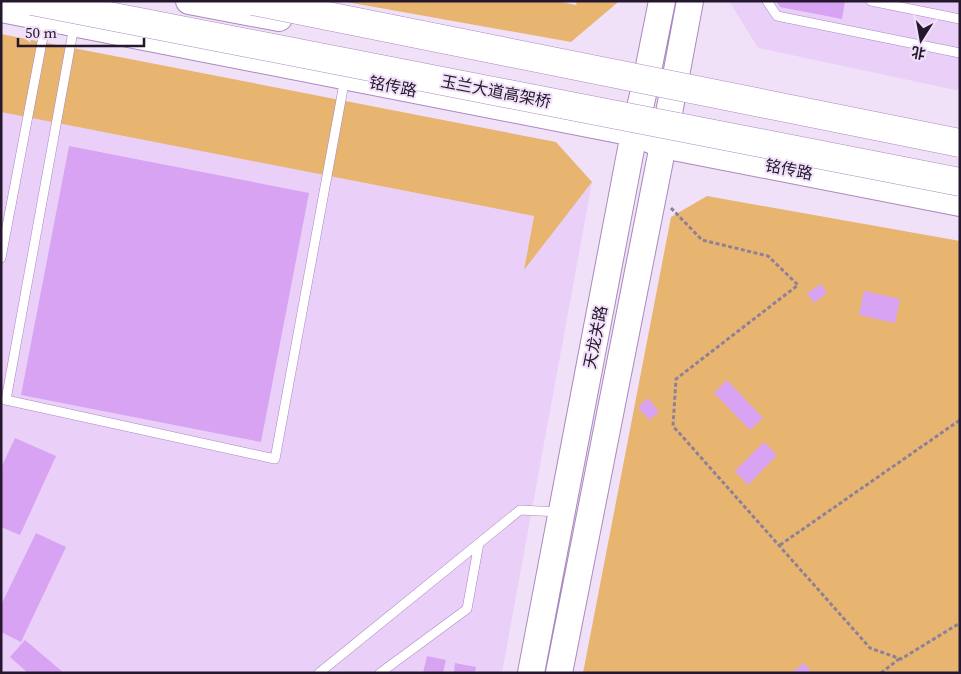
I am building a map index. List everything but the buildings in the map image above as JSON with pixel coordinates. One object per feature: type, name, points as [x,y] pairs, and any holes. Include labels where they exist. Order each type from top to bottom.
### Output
[{"type":"main road","points":[[189,1],[251,6],[960,143]]},
{"type":"main road","name":"天龙关路","points":[[531,673],[634,134],[662,1]]},
{"type":"main road","name":"天龙关路","points":[[559,673],[690,1]]},
{"type":"main road","points":[[251,6],[645,86],[673,88],[960,149]]},
{"type":"main road","name":"铭传路","points":[[1,9],[40,10],[74,23],[634,134],[663,144],[960,203]]},
{"type":"main road","name":"玉兰大道高架桥","points":[[40,10],[960,182]]},
{"type":"lane","points":[[767,1],[777,16],[960,54]]},
{"type":"lane","points":[[871,1],[960,19]]},
{"type":"lane","points":[[1,258],[40,10]]},
{"type":"lane","points":[[74,23],[6,400],[275,459],[345,77]]},
{"type":"lane","points":[[319,673],[520,510],[562,513]]},
{"type":"lane","points":[[380,673],[467,609],[480,543]]},
{"type":"path","points":[[654,190],[702,240],[768,256],[798,285],[676,379],[673,426],[870,648],[900,658]]},
{"type":"path","points":[[780,545],[960,420]]},
{"type":"path","points":[[881,673],[900,658],[960,623]]},
{"type":"shaded area","points":[[341,1],[556,1],[576,5],[577,1],[618,1],[571,42]]},
{"type":"shaded area","points":[[729,1],[960,1],[960,91],[758,48]]},
{"type":"shaded area","points":[[1,34],[556,142],[592,182],[524,270],[534,216],[1,112]]},
{"type":"shaded area","points":[[1,111],[534,216],[524,269],[592,182],[502,673],[1,673]]},
{"type":"shaded area","points":[[707,196],[960,241],[960,673],[583,673],[671,217]]}]
